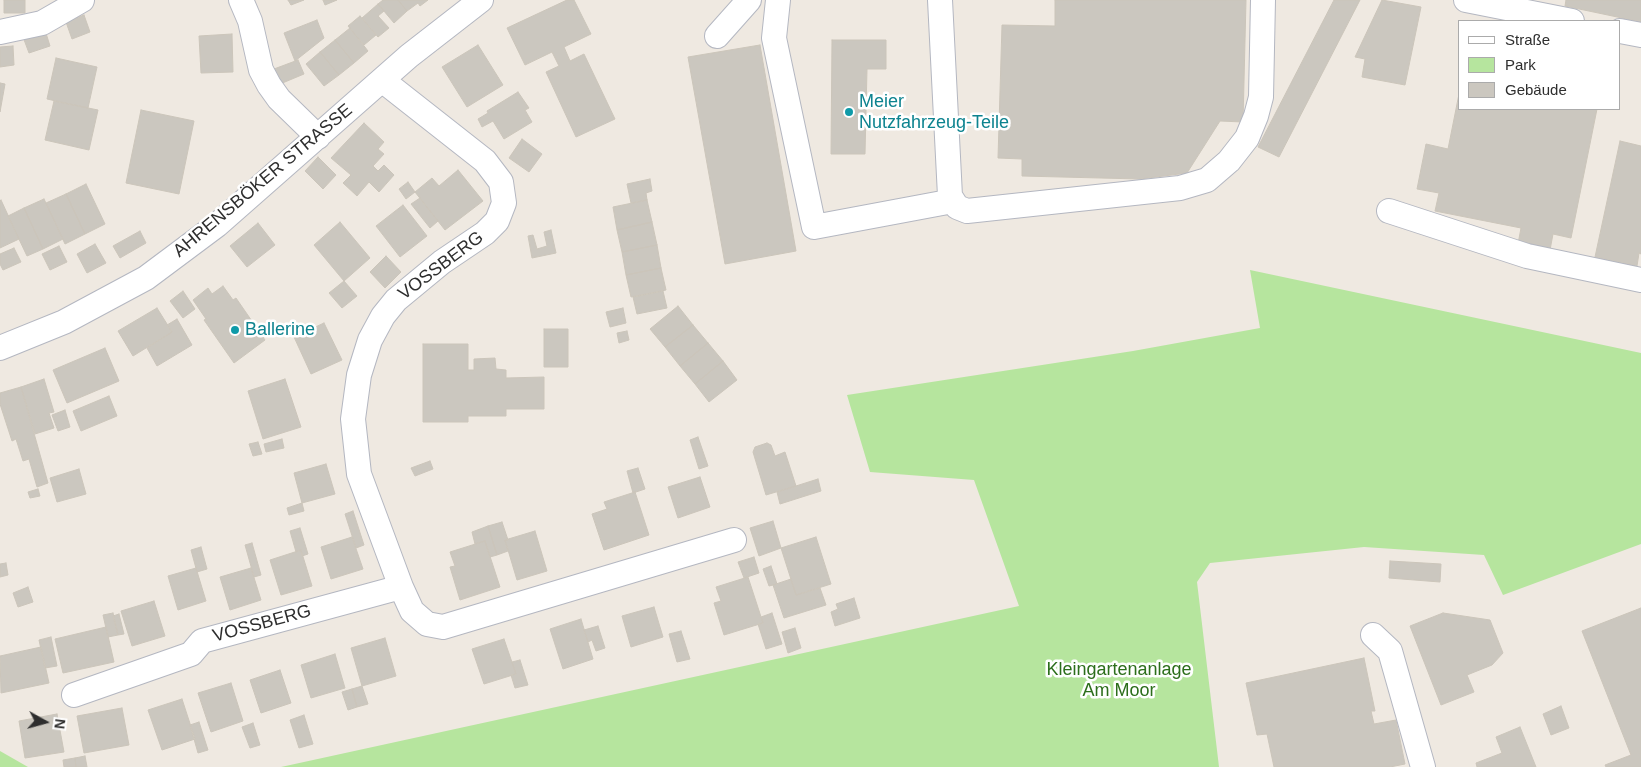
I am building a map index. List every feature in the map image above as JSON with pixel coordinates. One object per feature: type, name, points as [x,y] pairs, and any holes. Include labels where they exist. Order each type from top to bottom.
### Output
[{"type":"street","points":[[0,32],[42,23],[82,0]]},
{"type":"street","points":[[241,0],[250,21],[262,70],[268,85],[279,99],[318,136]]},
{"type":"street","name":"AHRENSBÖKER STRASSE","points":[[0,348],[64,322],[146,278],[217,225],[409,56],[481,0]]},
{"type":"street","points":[[717,36],[749,0]]},
{"type":"street","points":[[778,0],[774,38],[814,227],[954,201]]},
{"type":"street","points":[[940,0],[950,196],[957,207],[967,211],[1180,188],[1207,180],[1229,161],[1247,138],[1262,97],[1263,0]]},
{"type":"street","points":[[1466,0],[1567,20]]},
{"type":"street","points":[[1621,31],[1641,35]]},
{"type":"street","name":"VOSSBERG","points":[[382,80],[485,161],[501,182],[504,203],[497,221],[485,233],[442,262],[396,300],[383,316],[370,340],[358,375],[353,420],[359,474],[401,587],[412,611],[427,624],[443,627],[734,540]]},
{"type":"street","points":[[1389,211],[1527,256],[1641,280]]},
{"type":"street","name":"VOSSBERG","points":[[74,695],[191,654],[202,641],[401,587]]},
{"type":"street","points":[[1373,635],[1390,651],[1423,767]]},
{"type":"green space","name":"Kleingartenanlage Am Moor","points":[[1250,270],[1641,353],[1641,544],[1503,595],[1484,555],[1364,547],[1210,563],[1197,582],[1219,767],[281,767],[1019,606],[974,480],[870,472],[847,395],[1133,351],[1260,328]]},
{"type":"green space","points":[[0,751],[28,767],[0,767]]},
{"type":"building","points":[[4,0],[25,0],[25,13],[4,13]]},
{"type":"building","points":[[288,0],[304,0],[291,5]]},
{"type":"building","points":[[323,0],[337,0],[325,5]]},
{"type":"building","points":[[383,0],[398,0],[407,11],[394,23],[378,4]]},
{"type":"building","points":[[398,0],[428,0],[420,6],[418,3],[407,11]]},
{"type":"building","points":[[567,0],[574,0],[591,34],[564,47],[570,61],[584,54],[615,119],[576,137],[546,72],[559,66],[552,52],[525,65],[507,28]]},
{"type":"building","points":[[1055,0],[1246,0],[1243,122],[1220,121],[1187,173],[1140,179],[1022,176],[1022,159],[998,158],[1002,25],[1055,26]]},
{"type":"building","points":[[1334,0],[1360,0],[1279,157],[1258,147]]},
{"type":"building","points":[[1382,0],[1421,7],[1405,85],[1362,77],[1365,59],[1355,57]]},
{"type":"building","points":[[1566,0],[1641,0],[1641,22],[1565,6]]},
{"type":"building","points":[[378,4],[384,11],[378,16],[389,28],[378,37],[362,18]]},
{"type":"building","points":[[84,15],[90,32],[72,39],[66,22]]},
{"type":"building","points":[[360,16],[376,35],[364,45],[348,26]]},
{"type":"building","points":[[317,20],[324,38],[295,61],[284,33]]},
{"type":"building","points":[[350,28],[368,51],[354,63],[335,40]]},
{"type":"building","points":[[45,30],[50,46],[29,53],[23,37]]},
{"type":"building","points":[[232,34],[233,72],[201,73],[199,36]]},
{"type":"building","points":[[335,40],[354,63],[339,75],[320,52]]},
{"type":"building","name":"Meier Nutzfahrzeug-Teile","points":[[832,40],[886,40],[886,69],[867,69],[865,154],[831,154]]},
{"type":"building","points":[[478,45],[503,85],[467,107],[442,67]]},
{"type":"building","points":[[760,45],[796,251],[725,264],[688,57]]},
{"type":"building","points":[[13,46],[14,65],[0,67],[0,47]]},
{"type":"building","points":[[320,52],[339,75],[324,86],[306,64]]},
{"type":"building","points":[[56,58],[97,67],[88,108],[47,99]]},
{"type":"building","points":[[298,60],[304,74],[280,84],[274,69]]},
{"type":"building","points":[[0,83],[5,84],[0,112]]},
{"type":"building","points":[[518,92],[529,108],[525,110],[532,122],[504,139],[493,121],[482,127],[478,119],[488,113],[487,111]]},
{"type":"building","points":[[1458,99],[1458,110],[1597,110],[1571,238],[1553,234],[1550,250],[1518,244],[1521,228],[1435,211],[1439,193],[1417,189],[1426,144],[1448,149]]},
{"type":"building","points":[[54,101],[98,110],[89,150],[45,140]]},
{"type":"building","points":[[141,110],[194,121],[179,194],[126,183]]},
{"type":"building","points":[[364,123],[384,142],[378,149],[384,154],[373,166],[378,171],[384,165],[394,175],[379,192],[369,182],[357,196],[343,183],[351,175],[331,158]]},
{"type":"building","points":[[522,139],[542,154],[529,172],[509,158]]},
{"type":"building","points":[[1620,141],[1641,146],[1641,254],[1639,253],[1637,266],[1595,257]]},
{"type":"building","points":[[318,157],[336,175],[323,189],[305,171]]},
{"type":"building","points":[[458,170],[483,201],[445,230],[415,192],[432,178],[439,186]]},
{"type":"building","points":[[650,179],[652,191],[646,193],[647,200],[631,203],[627,184]]},
{"type":"building","points":[[408,182],[415,192],[406,199],[399,189]]},
{"type":"building","points":[[86,184],[105,224],[85,234],[66,194]]},
{"type":"building","points":[[66,194],[85,234],[65,244],[46,203]]},
{"type":"building","points":[[420,198],[438,221],[430,228],[411,204]]},
{"type":"building","points":[[44,199],[63,239],[43,249],[24,208]]},
{"type":"building","points":[[647,200],[652,222],[617,230],[613,207]]},
{"type":"building","points":[[0,201],[19,239],[0,248]]},
{"type":"building","points":[[403,205],[427,236],[400,257],[376,226]]},
{"type":"building","points":[[24,208],[43,249],[27,256],[8,216]]},
{"type":"building","points":[[340,222],[370,258],[344,281],[314,245]]},
{"type":"building","points":[[652,222],[657,245],[622,252],[617,230]]},
{"type":"building","points":[[258,223],[275,245],[247,267],[230,246]]},
{"type":"building","points":[[551,230],[556,253],[532,258],[528,236],[533,235],[537,249],[547,246],[544,232]]},
{"type":"building","points":[[140,231],[146,243],[120,258],[113,246]]},
{"type":"building","points":[[95,244],[106,263],[87,273],[77,254]]},
{"type":"building","points":[[657,245],[661,268],[626,275],[622,252]]},
{"type":"building","points":[[59,246],[67,262],[50,270],[42,254]]},
{"type":"building","points":[[14,248],[21,262],[3,270],[0,264],[0,254]]},
{"type":"building","points":[[386,256],[401,272],[385,288],[370,272]]},
{"type":"building","points":[[661,268],[666,290],[631,297],[626,275]]},
{"type":"building","points":[[344,281],[357,296],[342,308],[329,293]]},
{"type":"building","name":"Ballerine","points":[[223,286],[233,300],[236,298],[265,340],[234,363],[204,320],[206,319],[193,300],[208,288],[212,294]]},
{"type":"building","points":[[183,291],[195,309],[183,318],[170,301]]},
{"type":"building","points":[[663,291],[667,308],[637,314],[633,297]]},
{"type":"building","points":[[678,306],[693,325],[665,347],[650,329]]},
{"type":"building","points":[[157,308],[172,332],[133,356],[118,331]]},
{"type":"building","points":[[623,308],[626,323],[610,327],[606,312]]},
{"type":"building","points":[[177,319],[192,345],[157,366],[147,348],[172,332],[167,325]]},
{"type":"building","points":[[324,323],[342,360],[311,374],[294,337]]},
{"type":"building","points":[[693,325],[708,343],[680,366],[665,347]]},
{"type":"building","points":[[544,329],[568,329],[568,367],[544,367]]},
{"type":"building","points":[[627,331],[629,340],[619,343],[617,333]]},
{"type":"building","points":[[708,343],[723,361],[695,384],[680,366]]},
{"type":"building","points":[[423,344],[468,344],[468,370],[474,370],[474,359],[495,358],[496,369],[506,370],[506,378],[544,377],[544,409],[506,409],[506,416],[468,416],[468,422],[423,422]]},
{"type":"building","points":[[105,348],[119,381],[67,403],[53,370]]},
{"type":"building","points":[[723,361],[737,380],[709,402],[695,384]]},
{"type":"building","points":[[44,379],[54,412],[49,413],[54,428],[35,434],[21,387]]},
{"type":"building","points":[[285,379],[301,427],[263,439],[248,391]]},
{"type":"building","points":[[21,387],[48,483],[37,487],[29,459],[23,461],[16,439],[12,441],[0,404],[0,393]]},
{"type":"building","points":[[109,396],[117,416],[81,431],[73,411]]},
{"type":"building","points":[[65,410],[70,427],[58,431],[52,415]]},
{"type":"building","points":[[698,437],[708,466],[699,469],[690,440]]},
{"type":"building","points":[[282,439],[284,448],[266,452],[264,444]]},
{"type":"building","points":[[258,442],[262,454],[253,456],[249,444]]},
{"type":"building","points":[[767,443],[771,445],[775,456],[785,452],[796,486],[766,495],[753,452],[755,447]]},
{"type":"building","points":[[430,461],[433,469],[415,476],[411,468]]},
{"type":"building","points":[[326,464],[335,494],[302,503],[294,473]]},
{"type":"building","points":[[638,468],[645,489],[633,493],[627,471]]},
{"type":"building","points":[[79,469],[86,494],[57,502],[50,478]]},
{"type":"building","points":[[700,477],[710,507],[678,518],[668,487]]},
{"type":"building","points":[[818,479],[821,491],[780,504],[777,492]]},
{"type":"building","points":[[38,489],[40,496],[30,498],[28,492]]},
{"type":"building","points":[[635,492],[649,535],[604,550],[592,514],[607,509],[604,502]]},
{"type":"building","points":[[302,503],[304,511],[289,515],[287,508]]},
{"type":"building","points":[[353,511],[364,545],[356,548],[345,514]]},
{"type":"building","points":[[773,521],[781,548],[759,556],[750,528]]},
{"type":"building","points":[[502,522],[508,540],[505,540],[508,551],[497,555],[488,526]]},
{"type":"building","points":[[488,526],[497,555],[490,557],[485,541],[475,544],[472,532]]},
{"type":"building","points":[[300,528],[308,554],[302,556],[301,550],[296,552],[290,531]]},
{"type":"building","points":[[535,531],[547,571],[517,580],[505,540]]},
{"type":"building","points":[[352,537],[363,569],[331,579],[321,547]]},
{"type":"building","points":[[816,537],[831,584],[796,595],[781,548]]},
{"type":"building","points":[[485,541],[500,587],[460,600],[450,567],[455,566],[450,552]]},
{"type":"building","points":[[252,543],[261,575],[254,577],[245,545]]},
{"type":"building","points":[[201,547],[207,569],[197,572],[191,550]]},
{"type":"building","points":[[301,550],[312,586],[281,595],[270,560]]},
{"type":"building","points":[[754,557],[759,573],[744,578],[738,562]]},
{"type":"building","points":[[1390,561],[1441,564],[1440,582],[1389,578]]},
{"type":"building","points":[[6,563],[8,575],[0,577],[0,564]]},
{"type":"building","points":[[771,566],[777,584],[769,586],[763,569]]},
{"type":"building","points":[[196,568],[206,601],[178,610],[168,576]]},
{"type":"building","points":[[251,568],[261,600],[230,610],[220,577]]},
{"type":"building","points":[[748,577],[763,623],[724,635],[714,603],[721,601],[716,587]]},
{"type":"building","points":[[791,579],[796,595],[820,588],[826,605],[784,618],[773,585]]},
{"type":"building","points":[[28,587],[33,602],[18,607],[13,593]]},
{"type":"building","points":[[854,598],[860,618],[835,626],[831,612],[838,609],[836,604]]},
{"type":"building","points":[[154,601],[165,636],[132,646],[121,611]]},
{"type":"building","points":[[654,607],[663,637],[631,647],[622,616]]},
{"type":"building","points":[[1641,608],[1641,767],[1606,767],[1605,765],[1631,755],[1582,631]]},
{"type":"building","points":[[113,613],[118,635],[108,637],[103,615]]},
{"type":"building","points":[[772,613],[782,644],[766,649],[758,624],[763,623],[761,617]]},
{"type":"building","points":[[1443,613],[1490,620],[1503,653],[1492,665],[1467,675],[1474,692],[1441,705],[1410,626]]},
{"type":"building","points":[[119,614],[124,634],[118,635],[113,616]]},
{"type":"building","points":[[581,619],[593,659],[563,669],[550,629]]},
{"type":"building","points":[[598,626],[605,648],[596,651],[592,640],[588,642],[584,630]]},
{"type":"building","points":[[106,627],[114,662],[63,673],[55,639]]},
{"type":"building","points":[[795,628],[801,648],[788,653],[782,632]]},
{"type":"building","points":[[681,631],[690,659],[677,662],[669,634]]},
{"type":"building","points":[[51,637],[57,666],[45,668],[39,640]]},
{"type":"building","points":[[385,638],[396,676],[362,686],[351,648]]},
{"type":"building","points":[[504,639],[516,674],[484,684],[472,649]]},
{"type":"building","points":[[41,647],[49,683],[1,693],[0,656]]},
{"type":"building","points":[[335,654],[345,688],[311,698],[301,665]]},
{"type":"building","points":[[1364,658],[1375,711],[1371,711],[1374,724],[1396,720],[1405,764],[1390,767],[1274,767],[1267,734],[1257,735],[1246,683]]},
{"type":"building","points":[[520,660],[528,685],[515,688],[511,675],[516,674],[512,662]]},
{"type":"building","points":[[280,670],[291,703],[261,713],[250,680]]},
{"type":"building","points":[[231,683],[243,721],[211,732],[198,693]]},
{"type":"building","points":[[362,686],[368,704],[357,707],[352,689]]},
{"type":"building","points":[[352,689],[357,707],[348,710],[342,692]]},
{"type":"building","points":[[182,699],[195,739],[162,750],[148,710]]},
{"type":"building","points":[[1561,706],[1569,728],[1551,735],[1543,714]]},
{"type":"building","points":[[122,708],[129,745],[84,753],[77,716]]},
{"type":"building","points":[[57,714],[64,752],[25,758],[19,721]]},
{"type":"building","points":[[304,715],[313,744],[299,748],[290,720]]},
{"type":"building","points":[[199,722],[208,750],[198,753],[190,725]]},
{"type":"building","points":[[253,723],[260,745],[250,748],[242,727]]},
{"type":"building","points":[[1520,727],[1536,767],[1477,767],[1476,763],[1502,753],[1496,737]]},
{"type":"building","points":[[85,756],[87,767],[76,767],[75,758]]},
{"type":"building","points":[[75,758],[76,767],[64,767],[63,760]]},
{"type":"place","name":"Meier Nutzfahrzeug-Teile","points":[[849,112]]},
{"type":"place","name":"Ballerine","points":[[235,330]]}]
